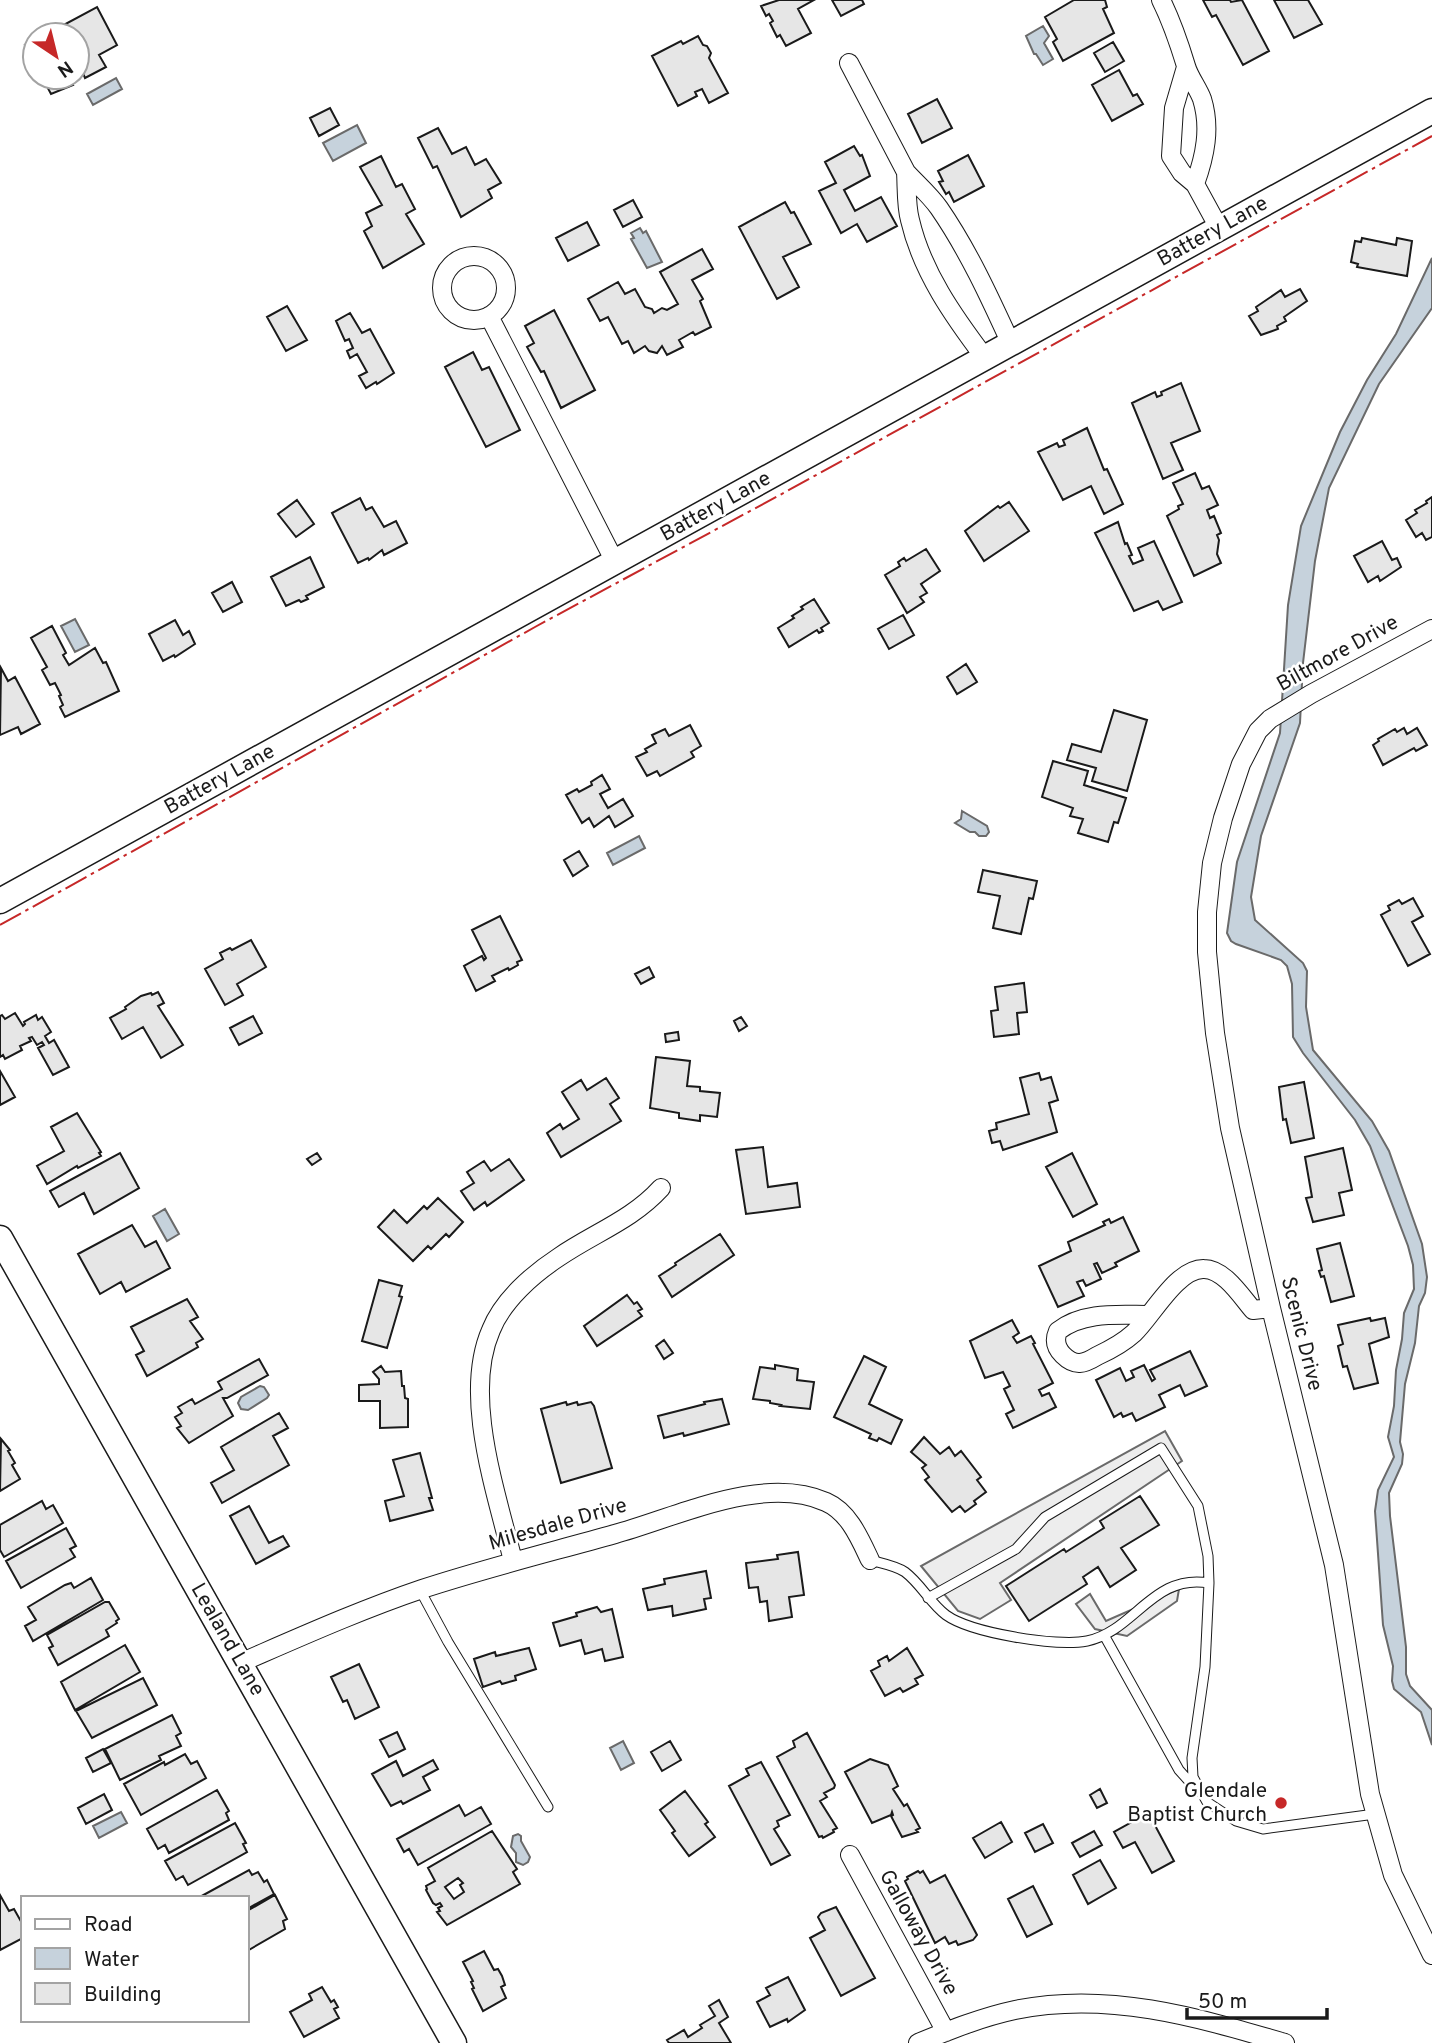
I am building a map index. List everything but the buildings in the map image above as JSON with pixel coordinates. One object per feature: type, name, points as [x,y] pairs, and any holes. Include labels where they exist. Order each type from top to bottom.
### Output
[{"type":"main road","name":"Battery Lane","points":[[0,901],[1432,111]]},
{"type":"main road","name":"Lealand Lane","points":[[0,1238],[454,2043]]},
{"type":"street","points":[[1162,0],[1179,39],[1186,67],[1202,100],[1206,118],[1205,157],[1195,184]]},
{"type":"street","points":[[849,63],[906,172],[937,206],[964,249],[1011,344]]},
{"type":"street","points":[[1186,67],[1174,108],[1170,150],[1173,161],[1195,184],[1219,228]]},
{"type":"street","points":[[906,172],[909,217],[918,248],[948,307],[985,358]]},
{"type":"street","points":[[489,316],[615,562]]},
{"type":"street","name":"Biltmore Drive","points":[[1272,718],[1432,629]]},
{"type":"street","name":"Scenic Drive","points":[[1272,718],[1258,731],[1241,764],[1212,863],[1207,951],[1214,1033],[1230,1128],[1332,1556],[1365,1768],[1375,1814],[1393,1875],[1432,1955]]},
{"type":"street","points":[[513,1561],[479,1403],[481,1370],[490,1332],[506,1305],[543,1269],[579,1244],[622,1222],[642,1208],[661,1188]]},
{"type":"street","points":[[1149,1315],[1114,1315],[1071,1322],[1058,1331],[1056,1342],[1059,1350],[1071,1362],[1084,1363],[1132,1335],[1149,1315],[1176,1283],[1202,1268],[1210,1269],[1224,1278],[1253,1310],[1271,1308]]},
{"type":"street","name":"Milesdale Drive","points":[[240,1663],[355,1613],[420,1590],[698,1508],[754,1495],[780,1493],[816,1499],[834,1506],[848,1520],[870,1560]]},
{"type":"street","name":"Galloway Drive","points":[[850,1855],[946,2032]]},
{"type":"street","points":[[918,2043],[1016,2010],[1058,2004],[1114,2004],[1191,2016],[1285,2043]]},
{"type":"lane","points":[[928,1598],[1016,1549],[1045,1517],[1161,1448],[1198,1506],[1208,1556],[1205,1667],[1192,1758],[1193,1777],[1207,1802]]},
{"type":"lane","points":[[870,1560],[904,1571],[948,1616],[994,1632],[1041,1641],[1087,1641],[1104,1634],[1170,1587],[1186,1581],[1209,1583]]},
{"type":"lane","points":[[420,1590],[548,1807]]},
{"type":"lane","points":[[1104,1634],[1179,1770],[1207,1802],[1236,1821],[1263,1829],[1375,1814]]},
{"type":"shaded area","points":[[1165,1431],[1182,1461],[1000,1583],[1011,1600],[980,1619],[958,1611],[921,1566]]},
{"type":"shaded area","points":[[1179,1589],[1177,1601],[1127,1636],[1095,1629],[1076,1604],[1090,1594],[1106,1621]]},
{"type":"water","points":[[1043,26],[1049,36],[1044,43],[1053,59],[1043,65],[1034,54],[1026,36]]},
{"type":"water","points":[[116,78],[122,89],[93,105],[87,94]]},
{"type":"water","points":[[357,125],[366,143],[333,161],[323,143]]},
{"type":"water","points":[[640,228],[643,233],[646,231],[662,262],[647,268],[631,239],[634,238],[631,233]]},
{"type":"water","points":[[1432,258],[1432,308],[1379,384],[1329,488],[1315,561],[1303,663],[1300,723],[1261,836],[1251,897],[1255,920],[1303,963],[1307,971],[1306,1007],[1313,1050],[1372,1121],[1389,1151],[1422,1244],[1427,1277],[1425,1293],[1419,1306],[1415,1343],[1405,1384],[1400,1442],[1402,1464],[1389,1493],[1406,1647],[1406,1674],[1410,1686],[1432,1710],[1432,1745],[1421,1712],[1394,1689],[1392,1681],[1393,1666],[1383,1625],[1375,1511],[1378,1490],[1394,1457],[1388,1437],[1404,1313],[1414,1289],[1413,1265],[1370,1146],[1355,1120],[1293,1037],[1292,984],[1287,966],[1281,960],[1236,944],[1227,933],[1237,862],[1280,733],[1288,605],[1301,526],[1340,432],[1367,380],[1396,334]]},
{"type":"water","points":[[75,619],[89,645],[75,652],[61,626]]},
{"type":"water","points":[[962,811],[987,826],[989,832],[986,836],[979,836],[955,823],[961,819]]},
{"type":"water","points":[[639,836],[645,848],[613,865],[607,853]]},
{"type":"water","points":[[165,1209],[179,1234],[167,1241],[153,1216]]},
{"type":"water","points":[[260,1386],[264,1387],[269,1395],[267,1398],[248,1410],[241,1409],[238,1403],[241,1397]]},
{"type":"water","points":[[623,1741],[634,1763],[621,1770],[610,1748]]},
{"type":"water","points":[[121,1812],[127,1823],[99,1838],[93,1826]]},
{"type":"water","points":[[518,1834],[530,1857],[523,1865],[516,1862],[516,1853],[511,1847],[513,1836]]},
{"type":"power","points":[[0,925],[535,627],[1432,136]]},
{"type":"place","name":"Glendale Baptist Church","points":[[1281,1803]]}]
